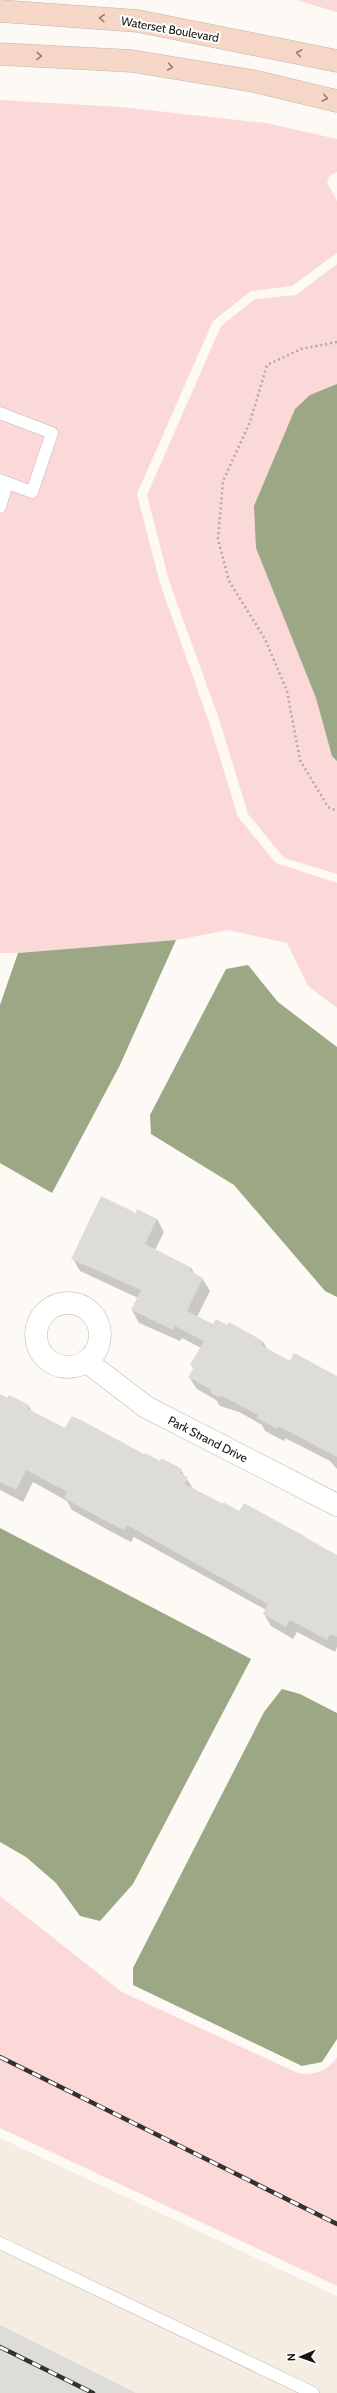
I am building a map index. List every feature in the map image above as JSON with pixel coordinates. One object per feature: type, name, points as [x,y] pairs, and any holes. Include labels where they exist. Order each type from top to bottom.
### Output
[{"type":"street","name":"Waterset Boulevard","points":[[0,11],[138,21],[337,61]]},
{"type":"street","points":[[0,54],[132,61],[253,81],[337,101]]},
{"type":"street","name":"Park Strand Drive","points":[[86,1362],[146,1407],[337,1505]]},
{"type":"lane","points":[[0,413],[52,433],[32,492],[4,482],[0,507]]},
{"type":"lane","points":[[0,2243],[313,2393]]},
{"type":"path","points":[[337,342],[301,349],[267,365],[250,422],[223,482],[218,539],[228,581],[265,639],[287,692],[300,760],[328,808],[337,810]]},
{"type":"shaded area","points":[[297,0],[337,0],[337,12],[333,11]]},
{"type":"shaded area","points":[[0,100],[121,107],[266,123],[337,139],[337,172],[330,175],[327,182],[337,201],[337,253],[292,286],[251,291],[213,321],[137,494],[160,583],[209,722],[238,817],[276,863],[337,883],[337,1008],[308,986],[287,943],[228,930],[176,940],[18,953],[0,953]]},
{"type":"shaded area","points":[[337,264],[337,874],[284,858],[248,814],[219,719],[169,581],[147,495],[221,326],[255,299],[296,295]]},
{"type":"shaded area","points":[[337,384],[337,761],[332,756],[316,698],[256,548],[254,506],[295,409],[310,395]]},
{"type":"shaded area","points":[[176,940],[120,1065],[52,1193],[0,1163],[0,1005],[18,953]]},
{"type":"shaded area","points":[[248,965],[278,1002],[337,1047],[337,1297],[325,1291],[234,1185],[151,1134],[150,1115],[226,969]]},
{"type":"shaded area","points":[[0,1528],[251,1659],[133,1884],[100,1921],[80,1916],[56,1883],[26,1857],[0,1842]]},
{"type":"shaded area","points":[[282,1689],[300,1694],[337,1713],[337,2039],[322,2062],[302,2066],[133,1985],[133,1968],[264,1712]]},
{"type":"shaded area","points":[[0,1896],[122,1992],[298,2073],[310,2074],[325,2069],[337,2057],[337,2286],[0,2128]]},
{"type":"shaded area","points":[[0,2138],[337,2296],[337,2393],[0,2393]]},
{"type":"building","points":[[101,1196],[136,1213],[137,1209],[157,1219],[145,1244],[192,1268],[190,1271],[203,1278],[187,1311],[213,1324],[216,1319],[227,1325],[229,1322],[263,1341],[261,1345],[290,1361],[294,1353],[337,1376],[337,1457],[278,1426],[277,1429],[257,1418],[258,1415],[222,1396],[218,1397],[212,1394],[210,1389],[188,1377],[194,1367],[190,1365],[204,1341],[175,1326],[173,1330],[131,1310],[141,1290],[71,1259]]},
{"type":"building","points":[[0,1394],[7,1398],[9,1395],[29,1405],[28,1409],[65,1428],[72,1416],[144,1454],[145,1453],[160,1461],[161,1458],[182,1469],[180,1473],[188,1477],[185,1484],[239,1511],[244,1503],[337,1555],[337,1637],[330,1634],[327,1640],[290,1620],[286,1627],[263,1614],[268,1604],[127,1525],[124,1530],[100,1518],[64,1498],[67,1492],[26,1470],[16,1490],[0,1482]]},
{"type":"building","points":[[0,2325],[136,2393],[0,2393]]},
{"type":"railway","points":[[0,2057],[337,2224]]},
{"type":"railway","points":[[0,2347],[93,2393]]}]
